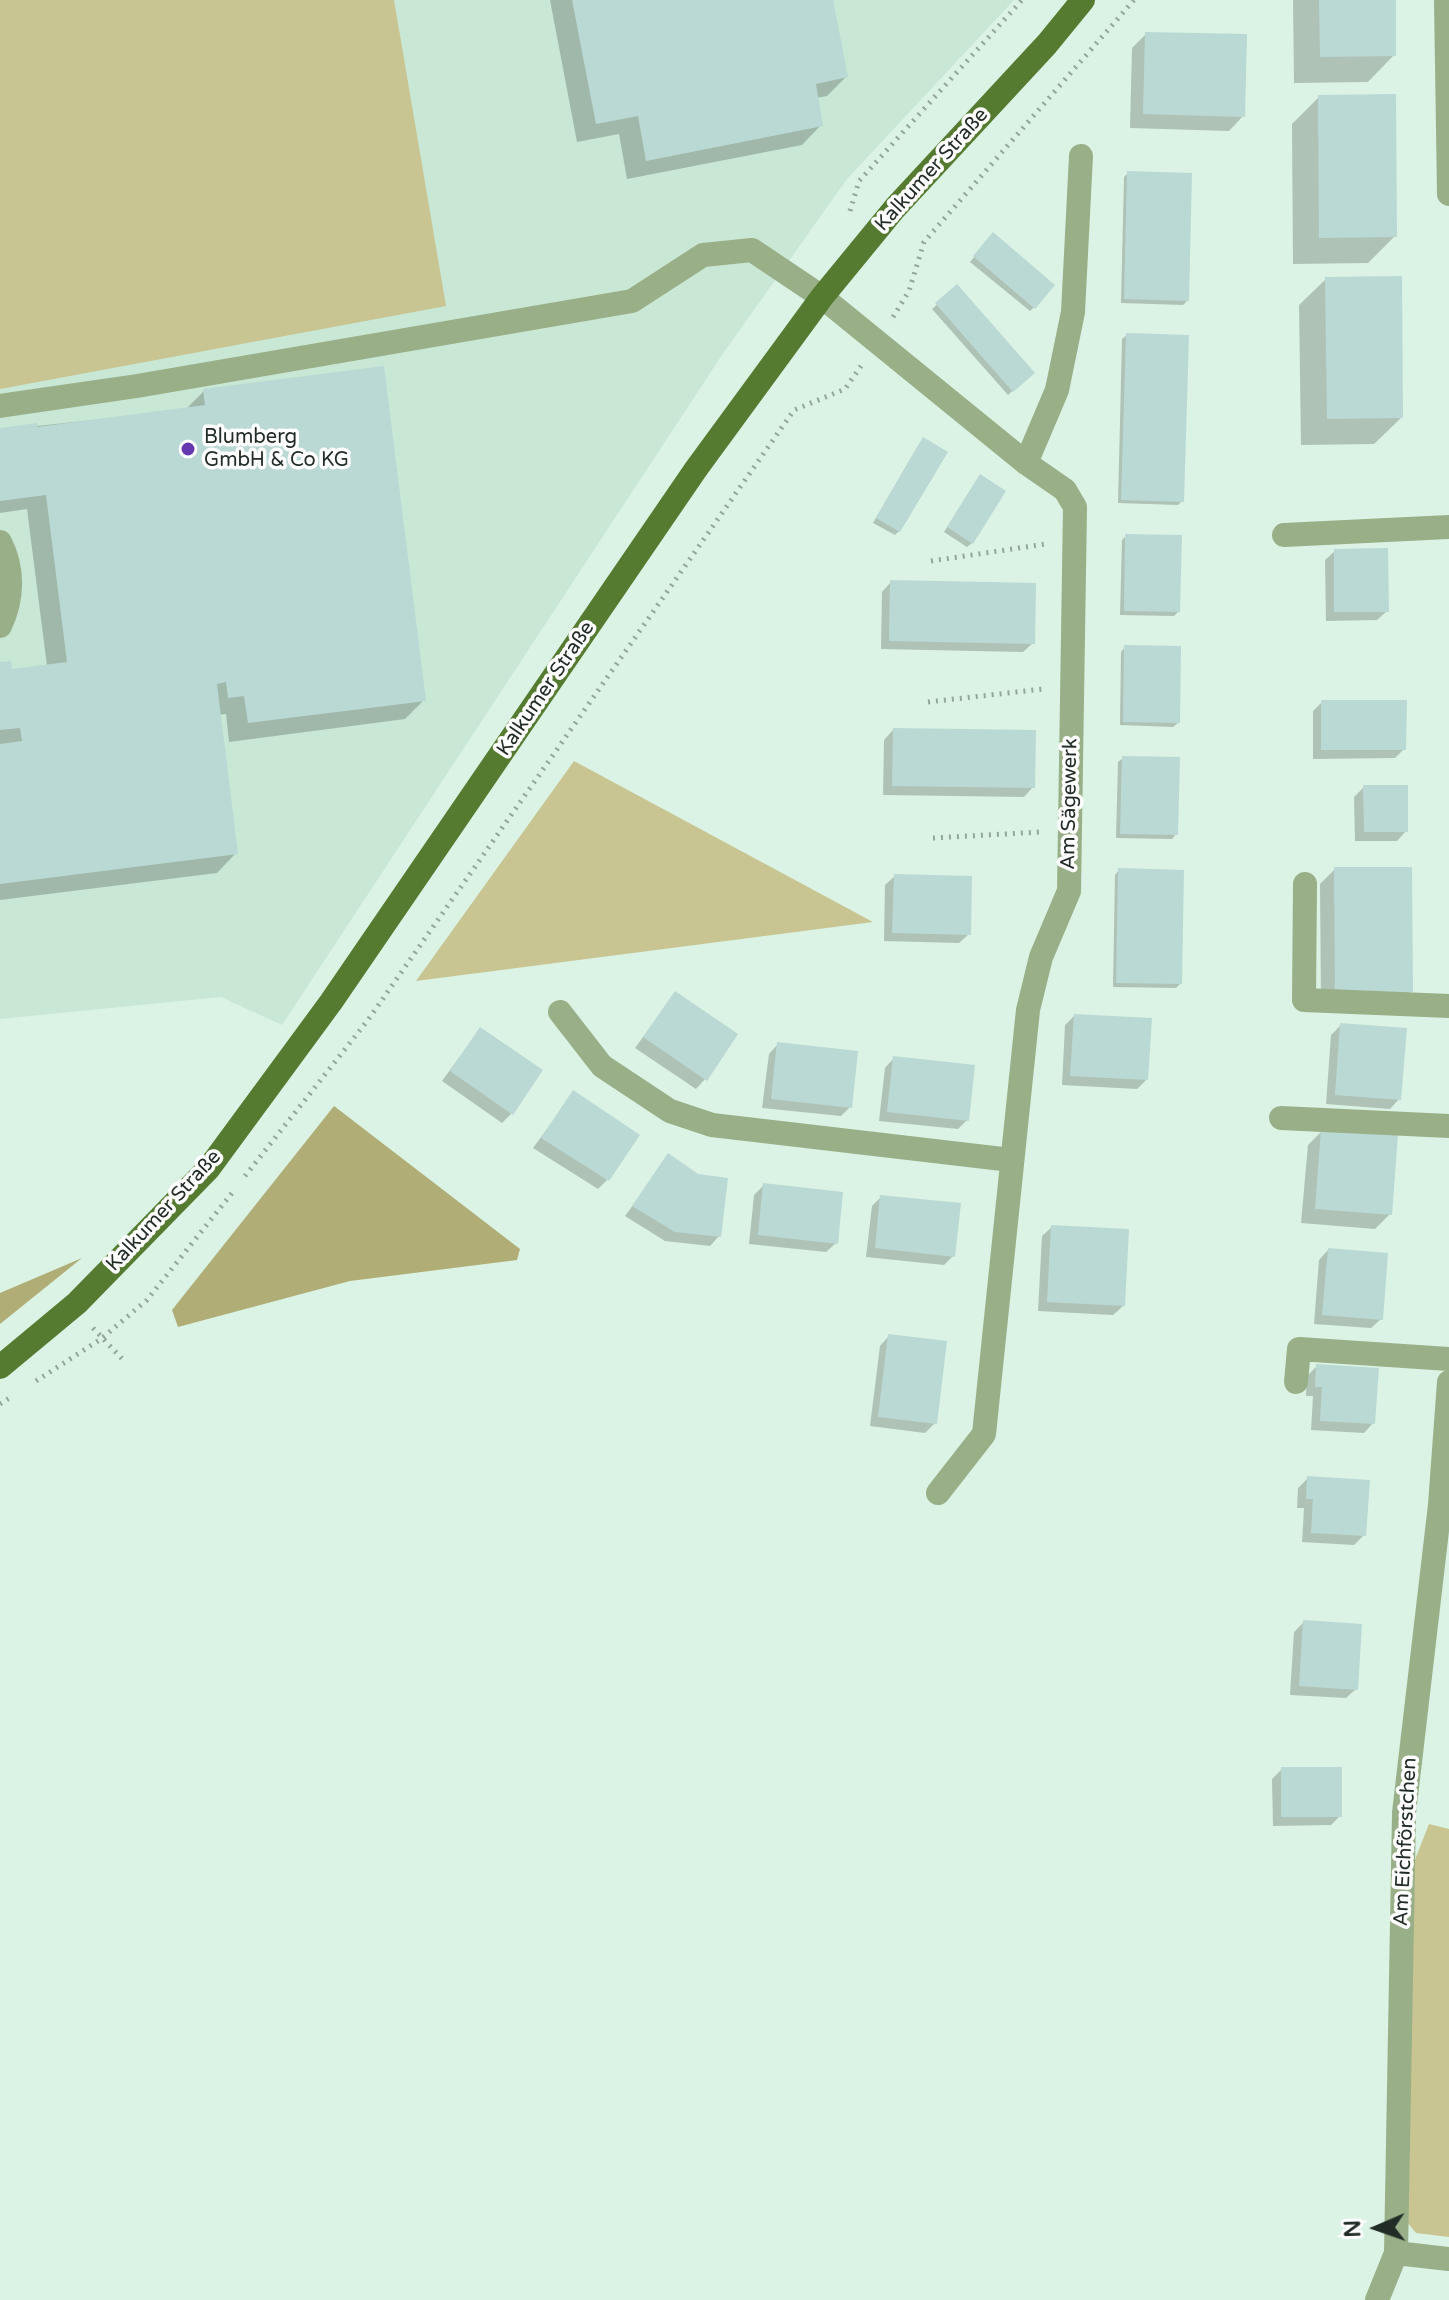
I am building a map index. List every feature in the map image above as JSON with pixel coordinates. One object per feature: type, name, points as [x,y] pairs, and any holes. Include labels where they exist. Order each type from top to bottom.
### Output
[{"type":"main road","name":"Kalkumer Straße","points":[[0,1367],[77,1303],[209,1168],[331,1002],[696,469],[822,297],[895,208],[1047,44],[1083,0]]},
{"type":"street","points":[[1446,0],[1449,194]]},
{"type":"street","points":[[1026,463],[1057,390],[1073,312],[1081,156]]},
{"type":"street","name":"Am Sägewerk","points":[[0,406],[137,386],[632,301],[703,255],[752,250],[822,297],[1026,463],[1065,490],[1075,507],[1069,891],[1041,957],[1028,1010],[984,1434],[938,1493]]},
{"type":"street","points":[[1284,535],[1449,527]]},
{"type":"street","points":[[0,542],[10,560],[9,608],[0,626]]},
{"type":"street","points":[[1305,884],[1304,1000],[1449,1006]]},
{"type":"street","points":[[560,1012],[602,1066],[670,1111],[712,1125],[1011,1160]]},
{"type":"street","points":[[1281,1118],[1449,1126]]},
{"type":"street","points":[[1296,1382],[1299,1349],[1449,1359]]},
{"type":"street","name":"Am Eichförstchen","points":[[1377,2300],[1396,2253],[1404,1813],[1440,1505],[1449,1382]]},
{"type":"street","points":[[1396,2253],[1449,2259]]},
{"type":"path","points":[[845,225],[859,181],[1022,0]]},
{"type":"path","points":[[243,1178],[368,1020],[794,410],[845,389],[909,291],[924,242],[1134,0]]},
{"type":"path","points":[[931,561],[1074,540]]},
{"type":"path","points":[[928,702],[1072,686]]},
{"type":"path","points":[[933,838],[1070,831]]},
{"type":"path","points":[[25,1388],[101,1339],[147,1300],[234,1190]]},
{"type":"path","points":[[77,1303],[101,1339],[125,1362]]},
{"type":"path","points":[[0,1404],[13,1396]]},
{"type":"shaded area","points":[[0,0],[1014,0],[847,179],[722,355],[282,1025],[221,997],[0,1019]]},
{"type":"shaded area","points":[[0,0],[394,0],[446,306],[0,389]]},
{"type":"shaded area","points":[[574,761],[873,922],[416,981]]},
{"type":"shaded area","points":[[334,1106],[520,1249],[517,1260],[350,1281],[178,1327],[172,1310]]},
{"type":"shaded area","points":[[82,1258],[0,1324],[0,1293]]},
{"type":"shaded area","points":[[1429,1824],[1449,1829],[1449,2237],[1416,2233],[1407,2222],[1409,1875]]},
{"type":"building","points":[[572,0],[833,0],[848,77],[816,84],[823,126],[646,161],[638,116],[596,124]]},
{"type":"building","points":[[1319,0],[1396,0],[1396,56],[1320,57]]},
{"type":"building","points":[[1145,32],[1247,34],[1245,117],[1143,114]]},
{"type":"building","points":[[1396,94],[1397,237],[1319,238],[1318,95]]},
{"type":"building","points":[[1127,171],[1192,173],[1189,301],[1124,299]]},
{"type":"building","points":[[993,232],[1055,285],[1035,309],[973,256]]},
{"type":"building","points":[[1402,276],[1403,418],[1327,419],[1325,277]]},
{"type":"building","points":[[957,284],[1035,373],[1013,392],[935,303]]},
{"type":"building","points":[[1126,333],[1189,335],[1184,502],[1121,500]]},
{"type":"building","points":[[384,366],[426,701],[248,723],[244,696],[228,698],[226,682],[217,684],[238,854],[0,884],[0,744],[22,741],[20,728],[0,730],[0,662],[11,661],[12,669],[67,662],[46,495],[0,501],[0,428],[37,423],[37,427],[205,405],[203,389]]},
{"type":"building","points":[[923,437],[948,452],[900,532],[876,518]]},
{"type":"building","points":[[980,474],[1006,491],[973,544],[947,527]]},
{"type":"building","points":[[1125,534],[1182,535],[1180,612],[1124,611]]},
{"type":"building","points":[[1388,548],[1389,612],[1334,612],[1334,549]]},
{"type":"building","points":[[890,580],[1036,583],[1035,644],[889,641]]},
{"type":"building","points":[[1124,645],[1181,646],[1180,723],[1123,722]]},
{"type":"building","points":[[1321,700],[1407,700],[1406,750],[1321,750]]},
{"type":"building","points":[[893,728],[1036,730],[1035,788],[892,786]]},
{"type":"building","points":[[1122,756],[1180,757],[1178,835],[1120,834]]},
{"type":"building","points":[[1363,785],[1408,785],[1408,832],[1364,832]]},
{"type":"building","points":[[1334,867],[1412,867],[1413,992],[1335,993]]},
{"type":"building","points":[[1118,868],[1184,870],[1182,984],[1116,983]]},
{"type":"building","points":[[894,874],[972,876],[971,935],[892,933]]},
{"type":"building","points":[[675,991],[738,1034],[707,1081],[643,1037]]},
{"type":"building","points":[[1074,1014],[1152,1018],[1148,1080],[1070,1076]]},
{"type":"building","points":[[1340,1023],[1407,1028],[1401,1100],[1335,1095]]},
{"type":"building","points":[[480,1027],[543,1070],[513,1115],[450,1071]]},
{"type":"building","points":[[777,1042],[858,1051],[852,1108],[771,1099]]},
{"type":"building","points":[[893,1056],[975,1065],[969,1121],[887,1112]]},
{"type":"building","points":[[573,1090],[640,1135],[609,1181],[541,1138]]},
{"type":"building","points":[[1321,1129],[1398,1134],[1392,1215],[1315,1209]]},
{"type":"building","points":[[668,1153],[698,1174],[728,1178],[721,1237],[675,1232],[632,1206]]},
{"type":"building","points":[[763,1183],[843,1192],[838,1244],[758,1235]]},
{"type":"building","points":[[880,1195],[961,1203],[955,1257],[875,1248]]},
{"type":"building","points":[[1051,1225],[1129,1229],[1125,1306],[1047,1302]]},
{"type":"building","points":[[1328,1248],[1388,1253],[1383,1320],[1322,1315]]},
{"type":"building","points":[[888,1334],[947,1341],[937,1424],[878,1417]]},
{"type":"building","points":[[1316,1364],[1379,1368],[1375,1424],[1320,1421],[1322,1387],[1315,1387]]},
{"type":"building","points":[[1307,1476],[1370,1480],[1366,1536],[1311,1533],[1313,1499],[1306,1499]]},
{"type":"building","points":[[1303,1620],[1362,1624],[1358,1690],[1299,1686]]},
{"type":"building","points":[[1281,1767],[1342,1767],[1342,1817],[1281,1817]]},
{"type":"place","name":"Blumberg GmbH & Co KG","points":[[188,449]]}]
